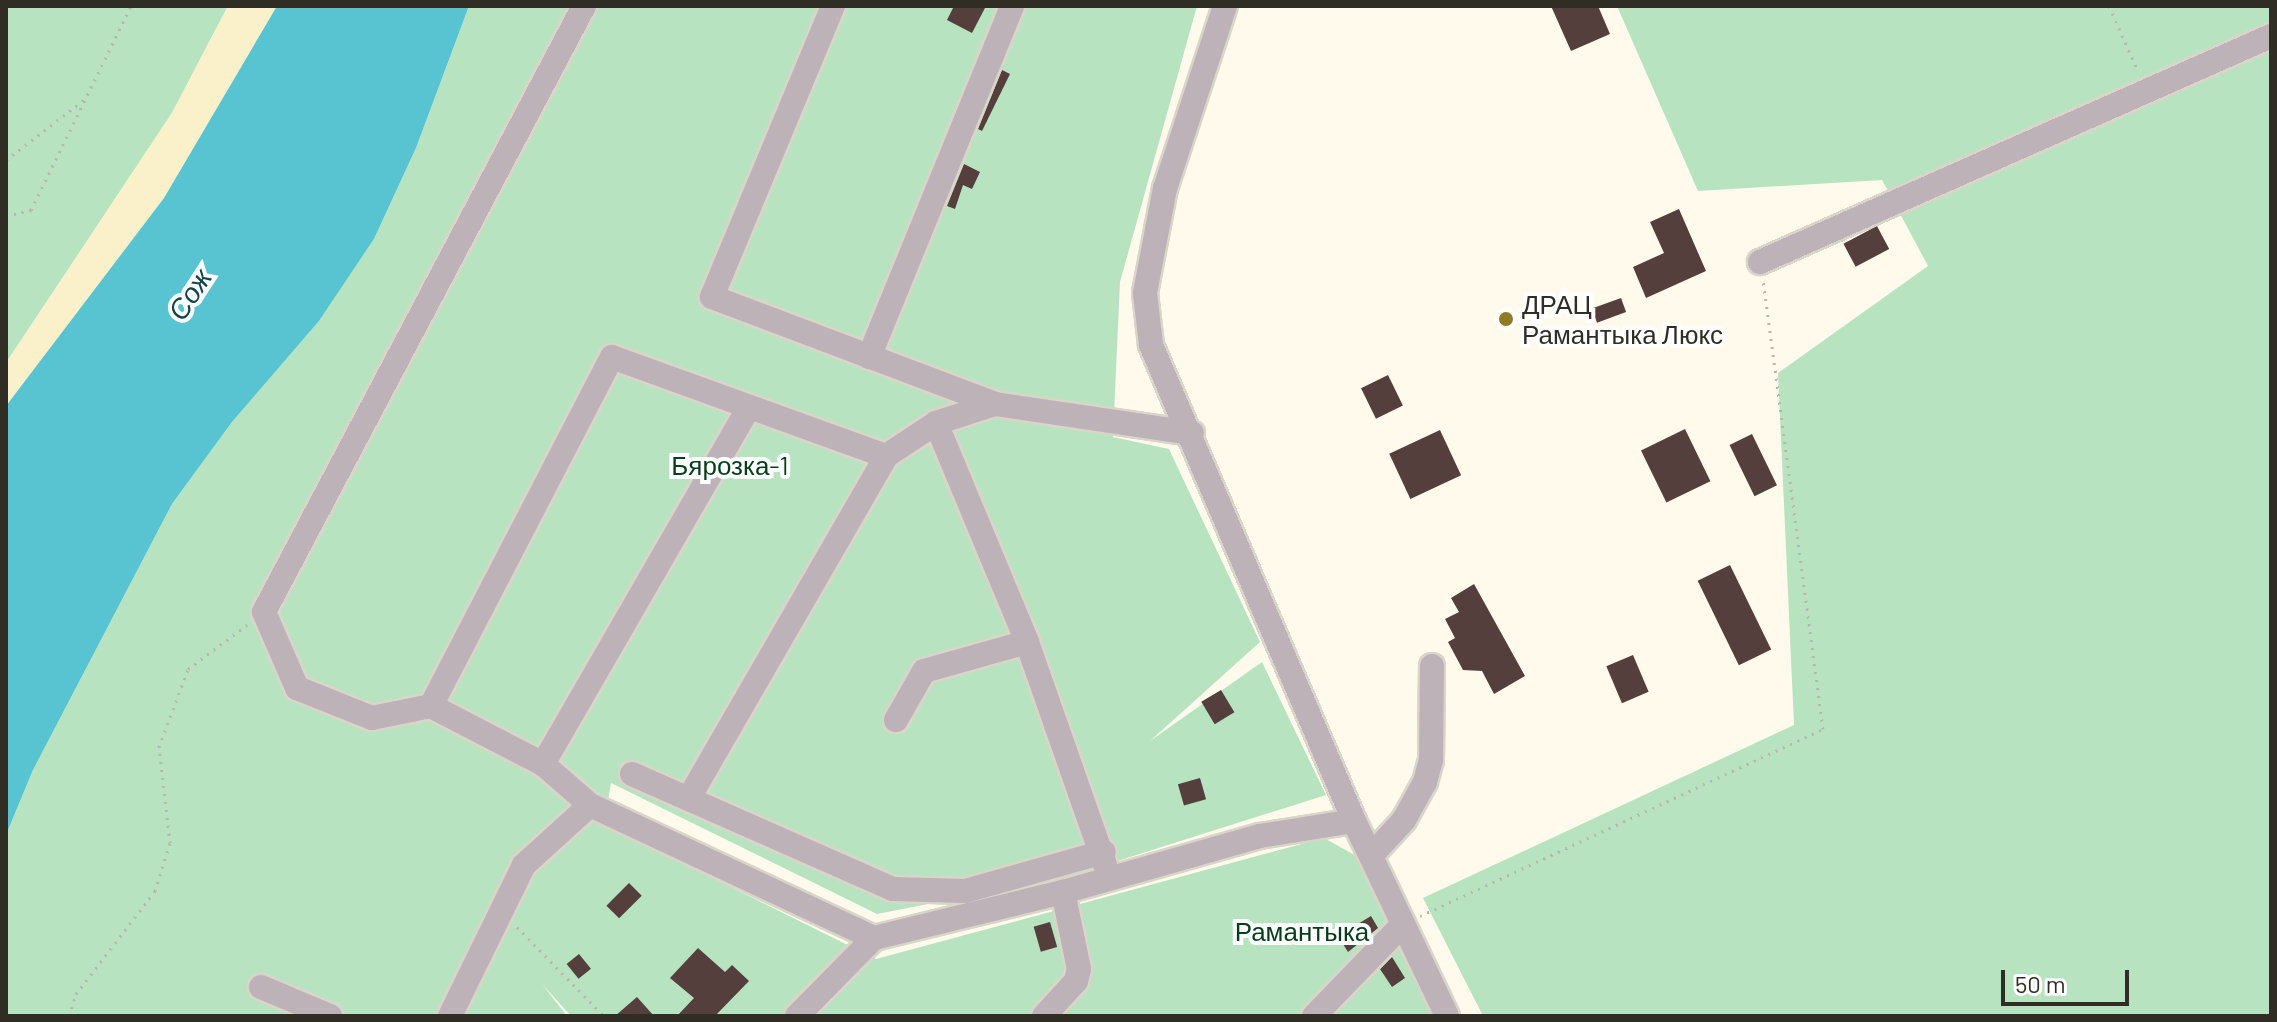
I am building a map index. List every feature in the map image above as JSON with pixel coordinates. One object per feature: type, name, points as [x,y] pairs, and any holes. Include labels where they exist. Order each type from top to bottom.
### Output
[{"type":"street","points":[[584,6],[264,612],[297,688],[372,718],[431,706],[543,764],[590,805],[874,938]]},
{"type":"street","points":[[833,6],[712,297],[995,404],[1192,433]]},
{"type":"street","points":[[869,357],[1012,6]]},
{"type":"street","points":[[1225,6],[1165,188],[1145,293],[1151,345],[1192,433],[1354,821],[1447,1016]]},
{"type":"street","points":[[1760,262],[2271,36]]},
{"type":"street","points":[[431,706],[612,357],[886,456]]},
{"type":"street","points":[[690,796],[886,456],[936,423],[995,404]]},
{"type":"street","points":[[543,764],[749,407]]},
{"type":"street","points":[[936,423],[1027,642],[1104,852],[1106,879]]},
{"type":"street","points":[[896,720],[924,671],[1027,642]]},
{"type":"street","points":[[1371,856],[1404,820],[1425,782],[1431,760],[1432,666]]},
{"type":"street","points":[[632,774],[690,796],[893,889],[965,891],[1104,852]]},
{"type":"street","points":[[450,1016],[498,909],[524,865],[590,805]]},
{"type":"street","points":[[797,1016],[874,938],[1063,892],[1260,836],[1354,821]]},
{"type":"street","points":[[1044,1016],[1076,981],[1079,969],[1063,892]]},
{"type":"street","points":[[1314,1016],[1403,924]]},
{"type":"street","points":[[261,987],[330,1016]]},
{"type":"path","points":[[6,216],[31,210],[131,6]]},
{"type":"path","points":[[2109,6],[2146,89]]},
{"type":"path","points":[[6,160],[87,97]]},
{"type":"path","points":[[1403,924],[1823,729],[1760,262]]},
{"type":"path","points":[[69,1016],[76,994],[155,891],[170,843],[159,747],[188,669],[264,612]]},
{"type":"path","points":[[498,909],[604,1016]]},
{"type":"green space","points":[[6,6],[228,6],[172,113],[6,363]]},
{"type":"green space","points":[[469,6],[1197,6],[1120,282],[1113,437],[1169,449],[1260,642],[1150,741],[1262,662],[1326,795],[1067,877],[877,914],[611,783],[604,824],[876,959],[1324,838],[1360,858],[1432,1016],[571,1016],[542,984],[567,1016],[6,1016],[6,835],[33,770],[172,504],[232,422],[319,321],[374,239],[416,148]]},
{"type":"green space","points":[[1617,6],[2271,6],[2271,1016],[1483,1016],[1423,898],[1794,725],[1778,373],[1928,266],[1882,180],[1698,191]]},
{"type":"sand","points":[[228,6],[277,6],[164,198],[6,406],[6,363],[172,113]]},
{"type":"water","name":"Сож","points":[[277,6],[469,6],[416,148],[374,239],[319,321],[232,422],[172,504],[33,770],[6,835],[6,406],[164,198]]},
{"type":"building","points":[[954,6],[986,6],[972,33],[947,20]]},
{"type":"building","points":[[1551,6],[1598,6],[1610,34],[1571,51]]},
{"type":"building","points":[[1002,70],[1010,74],[982,131],[978,129]]},
{"type":"building","points":[[964,164],[980,172],[972,189],[963,185],[955,209],[947,206]]},
{"type":"building","points":[[1679,209],[1706,271],[1646,298],[1633,267],[1664,253],[1650,222]]},
{"type":"building","points":[[1877,226],[1889,249],[1856,267],[1843,244]]},
{"type":"building","points":[[1621,298],[1626,312],[1597,323],[1592,309]]},
{"type":"building","points":[[1388,375],[1403,406],[1376,419],[1361,388]]},
{"type":"building","points":[[1685,429],[1710,481],[1666,503],[1641,450]]},
{"type":"building","points":[[1440,430],[1461,475],[1410,499],[1389,454]]},
{"type":"building","points":[[1752,434],[1777,485],[1755,496],[1730,445]]},
{"type":"building","points":[[1730,565],[1771,649],[1739,665],[1698,581]]},
{"type":"building","points":[[1474,584],[1525,676],[1494,694],[1482,671],[1463,670],[1448,642],[1455,638],[1445,619],[1459,612],[1451,598]]},
{"type":"building","points":[[1633,655],[1649,692],[1622,703],[1606,666]]},
{"type":"building","points":[[1221,690],[1234,712],[1215,724],[1201,702]]},
{"type":"building","points":[[1200,778],[1206,799],[1184,805],[1178,784]]},
{"type":"building","points":[[629,883],[642,896],[619,918],[606,906]]},
{"type":"building","points":[[1371,916],[1378,928],[1348,952],[1338,936]]},
{"type":"building","points":[[1050,922],[1057,947],[1041,952],[1034,927]]},
{"type":"building","points":[[698,948],[725,972],[732,965],[749,981],[715,1016],[677,1016],[694,998],[670,978]]},
{"type":"building","points":[[579,954],[591,969],[579,979],[567,964]]},
{"type":"building","points":[[1392,957],[1405,978],[1392,987],[1380,969]]},
{"type":"building","points":[[637,997],[654,1016],[615,1016]]},
{"type":"place","name":"ДРАЦ Рамантыка Люкс","points":[[1506,319]]},
{"type":"park label","name":"Бярозка-1","points":[[730,465]]},
{"type":"park label","name":"Рамантыка","points":[[1302,931]]}]
